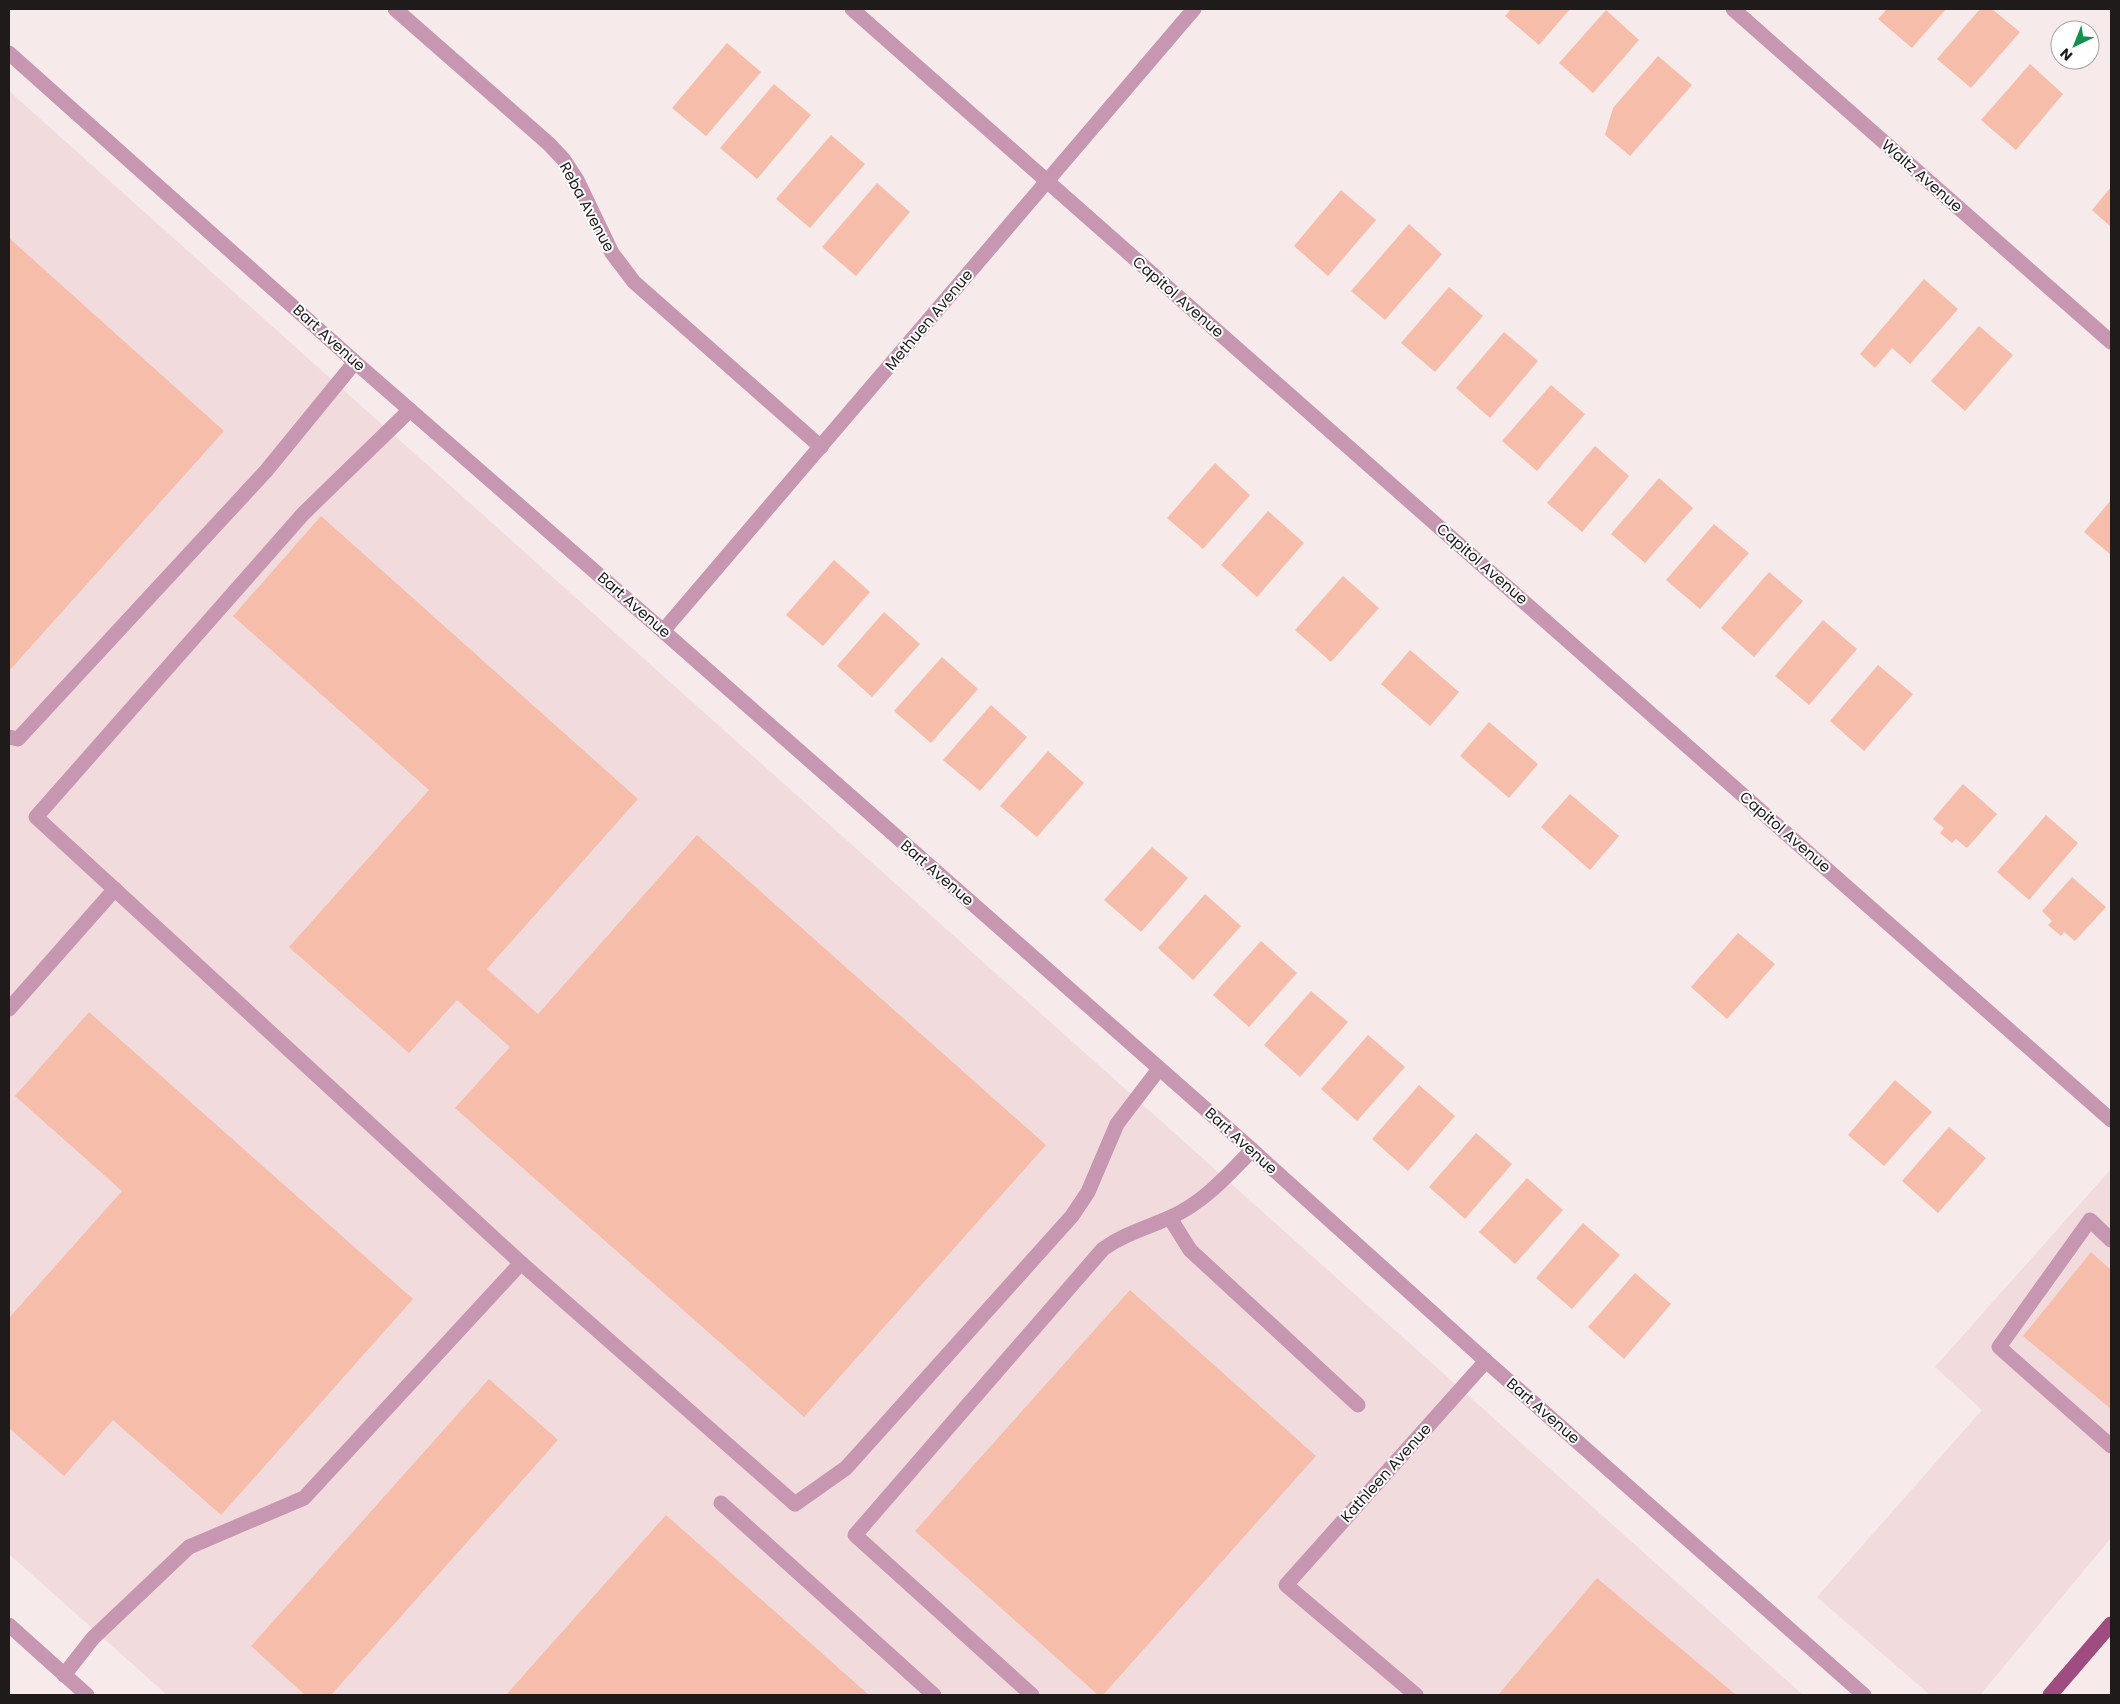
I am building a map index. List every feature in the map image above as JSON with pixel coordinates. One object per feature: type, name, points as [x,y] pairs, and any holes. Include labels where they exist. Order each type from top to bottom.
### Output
[{"type":"main road","points":[[2050,1695],[2111,1624]]},
{"type":"street","name":"Reba Avenue","points":[[395,9],[549,144],[564,160],[612,253],[634,282],[821,447]]},
{"type":"street","name":"Capitol Avenue","points":[[852,9],[2111,1120]]},
{"type":"street","name":"Methuen Avenue","points":[[663,631],[1194,9]]},
{"type":"street","name":"Waltz Avenue","points":[[1732,9],[2111,342]]},
{"type":"street","name":"Bart Avenue","points":[[9,53],[355,362],[1252,1150],[1486,1361],[1864,1695]]},
{"type":"street","points":[[9,737],[18,739],[266,471],[355,362]]},
{"type":"street","points":[[410,410],[303,514],[36,817],[521,1263],[795,1504],[846,1468],[1072,1216],[1088,1192],[1117,1124],[1159,1069]]},
{"type":"street","points":[[9,1009],[115,889]]},
{"type":"street","points":[[1032,1695],[855,1536],[1103,1249],[1118,1238],[1170,1218],[1198,1202],[1252,1150]]},
{"type":"street","points":[[1170,1218],[1190,1250],[1358,1405]]},
{"type":"street","points":[[2111,1240],[2090,1220],[1999,1347],[2111,1446]]},
{"type":"street","points":[[64,1675],[93,1638],[189,1547],[304,1498],[521,1263]]},
{"type":"street","name":"Kathleen Avenue","points":[[1416,1695],[1286,1585],[1486,1361]]},
{"type":"street","points":[[721,1503],[934,1695]]},
{"type":"street","points":[[10,1628],[87,1695]]},
{"type":"shaded area","points":[[9,91],[1803,1695],[167,1695],[9,1554]]},
{"type":"shaded area","points":[[2111,1169],[2111,1538],[1980,1695],[1930,1695],[1817,1597],[1982,1410],[1935,1367]]},
{"type":"building","points":[[1511,9],[1570,9],[1539,45],[1505,16]]},
{"type":"building","points":[[1887,9],[1946,9],[1912,48],[1878,19]]},
{"type":"building","points":[[1980,9],[1992,9],[2020,32],[1971,88],[1937,59]]},
{"type":"building","points":[[1606,10],[1639,40],[1593,93],[1559,63]]},
{"type":"building","points":[[727,43],[761,72],[706,136],[672,108]]},
{"type":"building","points":[[1658,56],[1692,85],[1630,156],[1605,135],[1613,108]]},
{"type":"building","points":[[2030,64],[2063,94],[2016,150],[1981,120]]},
{"type":"building","points":[[774,84],[811,115],[757,179],[720,148]]},
{"type":"building","points":[[831,135],[865,164],[810,228],[776,199]]},
{"type":"building","points":[[877,183],[910,212],[856,276],[822,247]]},
{"type":"building","points":[[2111,187],[2111,227],[2092,210]]},
{"type":"building","points":[[1341,190],[1376,220],[1328,276],[1294,246]]},
{"type":"building","points":[[1409,224],[1442,254],[1385,320],[1351,291]]},
{"type":"building","points":[[9,238],[224,431],[9,671]]},
{"type":"building","points":[[1924,279],[1958,309],[1910,364],[1892,348],[1875,368],[1860,354]]},
{"type":"building","points":[[1449,287],[1483,316],[1435,372],[1401,343]]},
{"type":"building","points":[[1979,326],[2013,355],[1965,411],[1931,381]]},
{"type":"building","points":[[1504,332],[1538,361],[1490,418],[1456,388]]},
{"type":"building","points":[[1551,385],[1585,414],[1537,471],[1502,441]]},
{"type":"building","points":[[1595,446],[1629,476],[1582,532],[1547,503]]},
{"type":"building","points":[[1215,463],[1250,495],[1203,549],[1167,518]]},
{"type":"building","points":[[1659,478],[1693,508],[1645,563],[1611,534]]},
{"type":"building","points":[[2111,500],[2111,555],[2084,532]]},
{"type":"building","points":[[1268,511],[1304,543],[1257,597],[1221,565]]},
{"type":"building","points":[[321,516],[638,799],[487,969],[538,1014],[697,835],[1046,1145],[804,1417],[455,1108],[510,1047],[457,1000],[409,1053],[289,947],[429,790],[233,616]]},
{"type":"building","points":[[1714,524],[1749,553],[1700,609],[1666,580]]},
{"type":"building","points":[[834,560],[870,592],[823,646],[786,615]]},
{"type":"building","points":[[1769,572],[1803,601],[1754,657],[1721,628]]},
{"type":"building","points":[[1343,576],[1379,608],[1331,662],[1295,630]]},
{"type":"building","points":[[884,612],[920,644],[872,697],[837,666]]},
{"type":"building","points":[[1823,620],[1857,649],[1809,705],[1775,676]]},
{"type":"building","points":[[1410,650],[1459,692],[1430,726],[1381,684]]},
{"type":"building","points":[[942,657],[978,689],[931,743],[894,711]]},
{"type":"building","points":[[1878,665],[1913,694],[1864,751],[1830,721]]},
{"type":"building","points":[[991,705],[1027,737],[980,791],[943,760]]},
{"type":"building","points":[[1489,722],[1538,764],[1509,798],[1460,756]]},
{"type":"building","points":[[1048,751],[1084,783],[1037,837],[1000,806]]},
{"type":"building","points":[[1963,784],[1997,814],[1967,848],[1956,839],[1952,843],[1940,833],[1944,828],[1933,819]]},
{"type":"building","points":[[1570,794],[1619,836],[1590,870],[1541,827]]},
{"type":"building","points":[[2046,815],[2078,843],[2029,900],[1997,872]]},
{"type":"building","points":[[1152,847],[1188,878],[1141,932],[1104,900]]},
{"type":"building","points":[[2072,877],[2106,907],[2075,941],[2064,932],[2061,936],[2048,925],[2052,921],[2042,911]]},
{"type":"building","points":[[1205,894],[1241,926],[1193,980],[1158,948]]},
{"type":"building","points":[[1738,933],[1775,964],[1727,1019],[1691,987]]},
{"type":"building","points":[[1261,941],[1297,973],[1249,1027],[1213,995]]},
{"type":"building","points":[[1311,991],[1348,1022],[1300,1077],[1264,1045]]},
{"type":"building","points":[[89,1012],[413,1299],[221,1515],[113,1420],[64,1476],[9,1428],[9,1318],[122,1191],[15,1096]]},
{"type":"building","points":[[1368,1035],[1405,1067],[1357,1121],[1321,1089]]},
{"type":"building","points":[[1895,1080],[1932,1112],[1884,1166],[1848,1135]]},
{"type":"building","points":[[1419,1085],[1455,1116],[1408,1171],[1372,1139]]},
{"type":"building","points":[[1949,1127],[1986,1158],[1938,1213],[1902,1181]]},
{"type":"building","points":[[1476,1133],[1512,1164],[1465,1219],[1429,1187]]},
{"type":"building","points":[[1527,1178],[1563,1210],[1515,1264],[1479,1232]]},
{"type":"building","points":[[1583,1223],[1620,1255],[1572,1309],[1536,1278]]},
{"type":"building","points":[[2091,1252],[2111,1270],[2111,1409],[2023,1336]]},
{"type":"building","points":[[1635,1273],[1671,1304],[1624,1359],[1588,1327]]},
{"type":"building","points":[[1130,1290],[1316,1456],[1103,1695],[1098,1695],[915,1531]]},
{"type":"building","points":[[489,1379],[558,1440],[331,1695],[305,1695],[251,1646]]},
{"type":"building","points":[[666,1515],[869,1695],[506,1695]]},
{"type":"building","points":[[1597,1578],[1736,1695],[1498,1695]]}]
